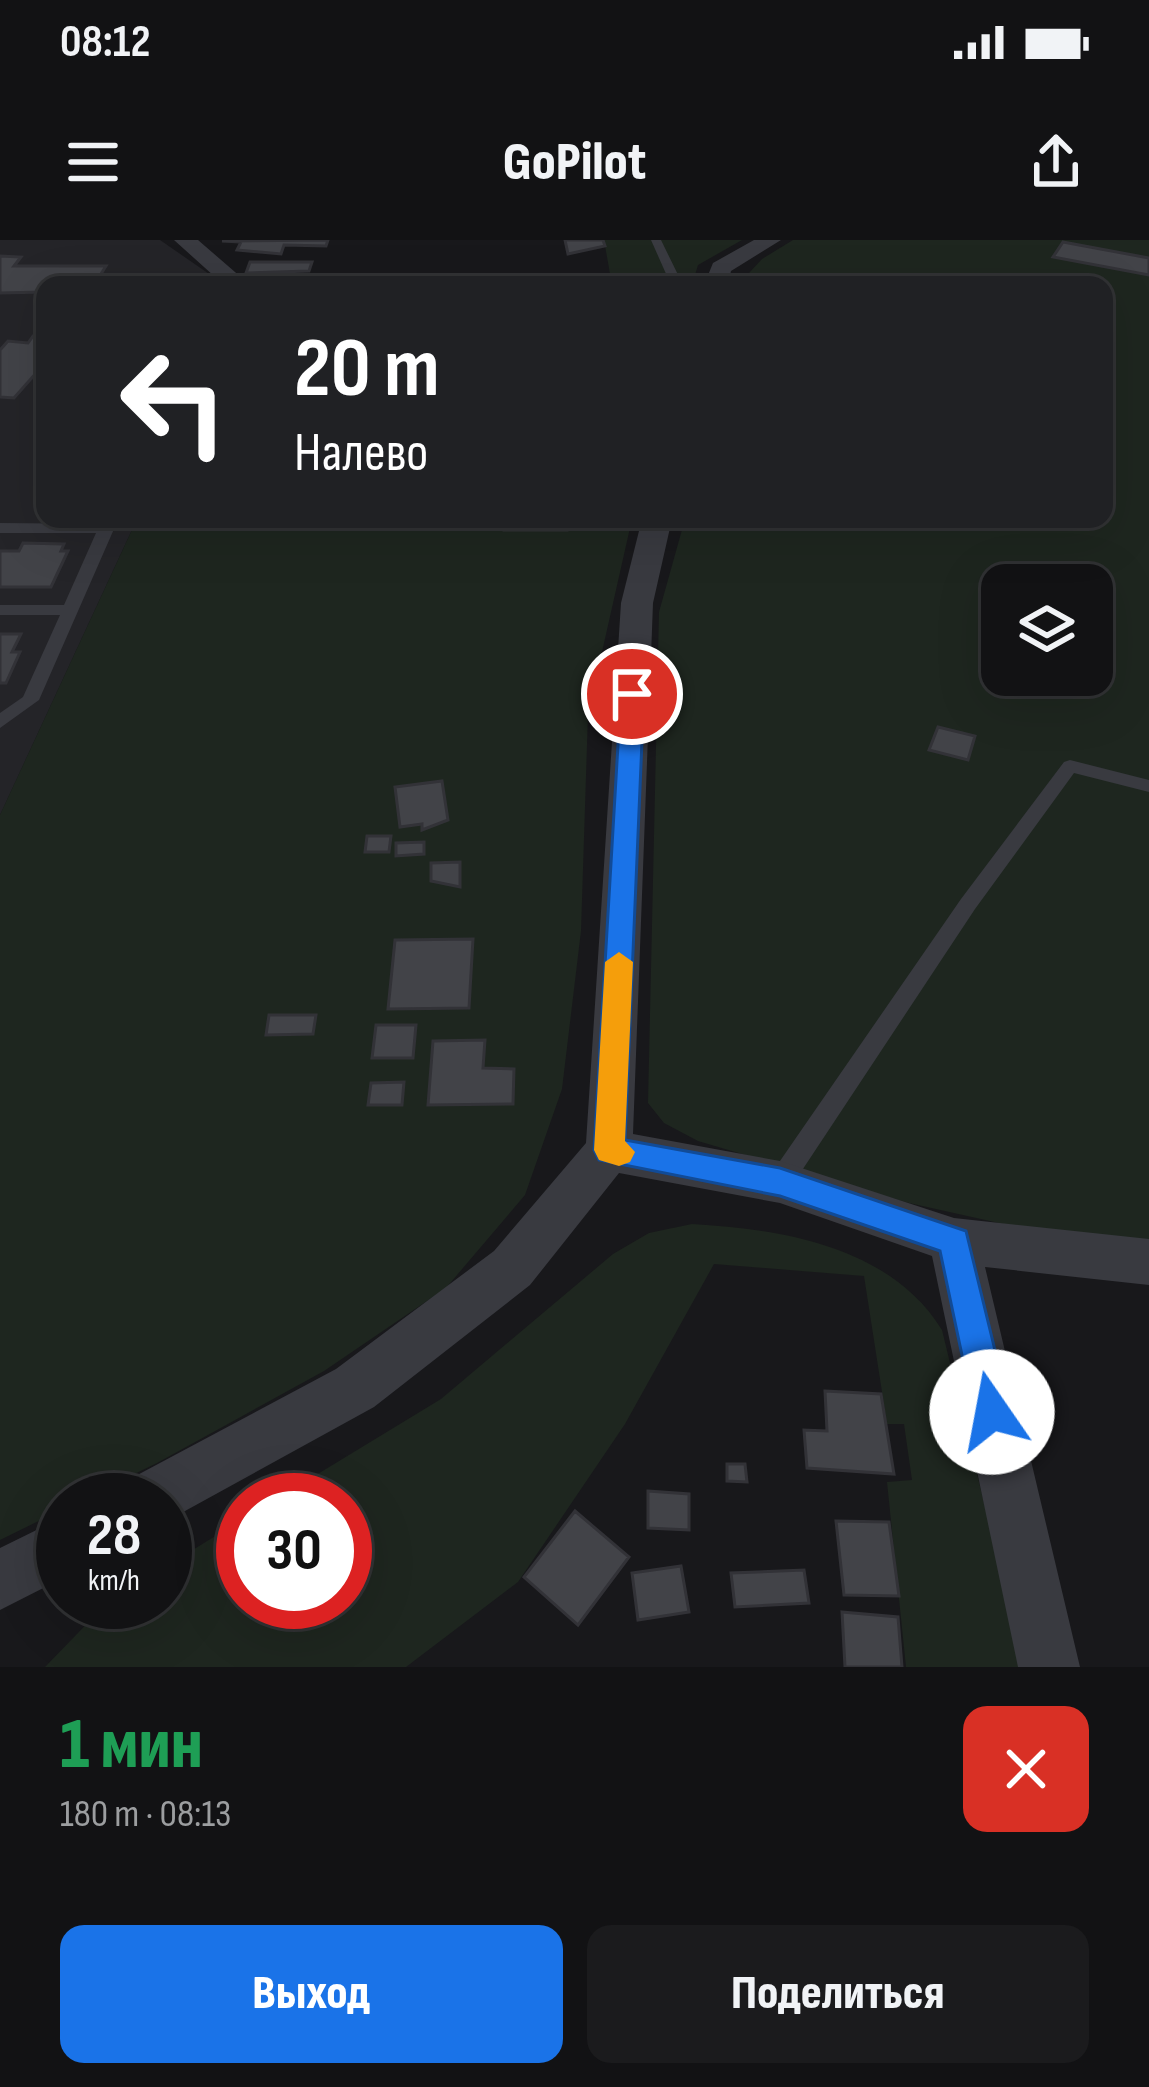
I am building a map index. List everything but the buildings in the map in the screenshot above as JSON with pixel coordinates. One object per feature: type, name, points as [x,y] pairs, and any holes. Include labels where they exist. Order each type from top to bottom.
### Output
[{"type":"street","points":[[185,240],[227,276]]},
{"type":"street","points":[[719,276],[721,268],[770,240]]},
{"type":"street","points":[[192,1476],[355,1388],[512,1268],[610,1150],[637,603],[655,528]]},
{"type":"street","points":[[610,1150],[780,1182],[954,1241],[1149,1262]]},
{"type":"street","points":[[954,1241],[1049,1667]]},
{"type":"street","points":[[0,1580],[36,1561]]},
{"type":"lane","points":[[656,240],[673,276]]},
{"type":"lane","points":[[0,528],[106,529],[30,700],[0,722]]},
{"type":"lane","points":[[0,610],[70,610]]},
{"type":"lane","points":[[780,1182],[968,904],[1070,766],[1149,786]]},
{"type":"shaded area","points":[[0,240],[160,240],[212,276],[36,276],[36,528],[133,528],[0,815]]},
{"type":"shaded area","points":[[604,240],[742,240],[698,265],[695,276],[610,276]]},
{"type":"shaded area","points":[[793,240],[1149,240],[1149,1241],[1057,1236],[909,1203],[698,1141],[664,1123],[648,1103],[659,612],[682,528],[1113,528],[1113,276],[746,276],[762,259]]},
{"type":"shaded area","points":[[133,528],[630,528],[588,714],[581,931],[562,1089],[525,1195],[446,1288],[324,1371],[136,1473],[36,1473],[36,1522],[0,1540],[0,815]]},
{"type":"shaded area","points":[[692,1224],[798,1238],[864,1261],[920,1302],[942,1330],[1024,1667],[906,1667],[887,1482],[912,1480],[904,1424],[887,1424],[864,1276],[714,1264],[625,1424],[518,1582],[406,1667],[45,1667],[82,1629],[192,1629],[192,1550],[216,1536],[216,1629],[372,1629],[372,1473],[319,1473],[441,1399],[613,1254],[649,1233]]},
{"type":"slow traffic","points":[[619,962],[610,1150],[619,1152]]},
{"type":"route","points":[[632,694],[610,1150],[780,1182],[954,1241],[992,1412]]}]
